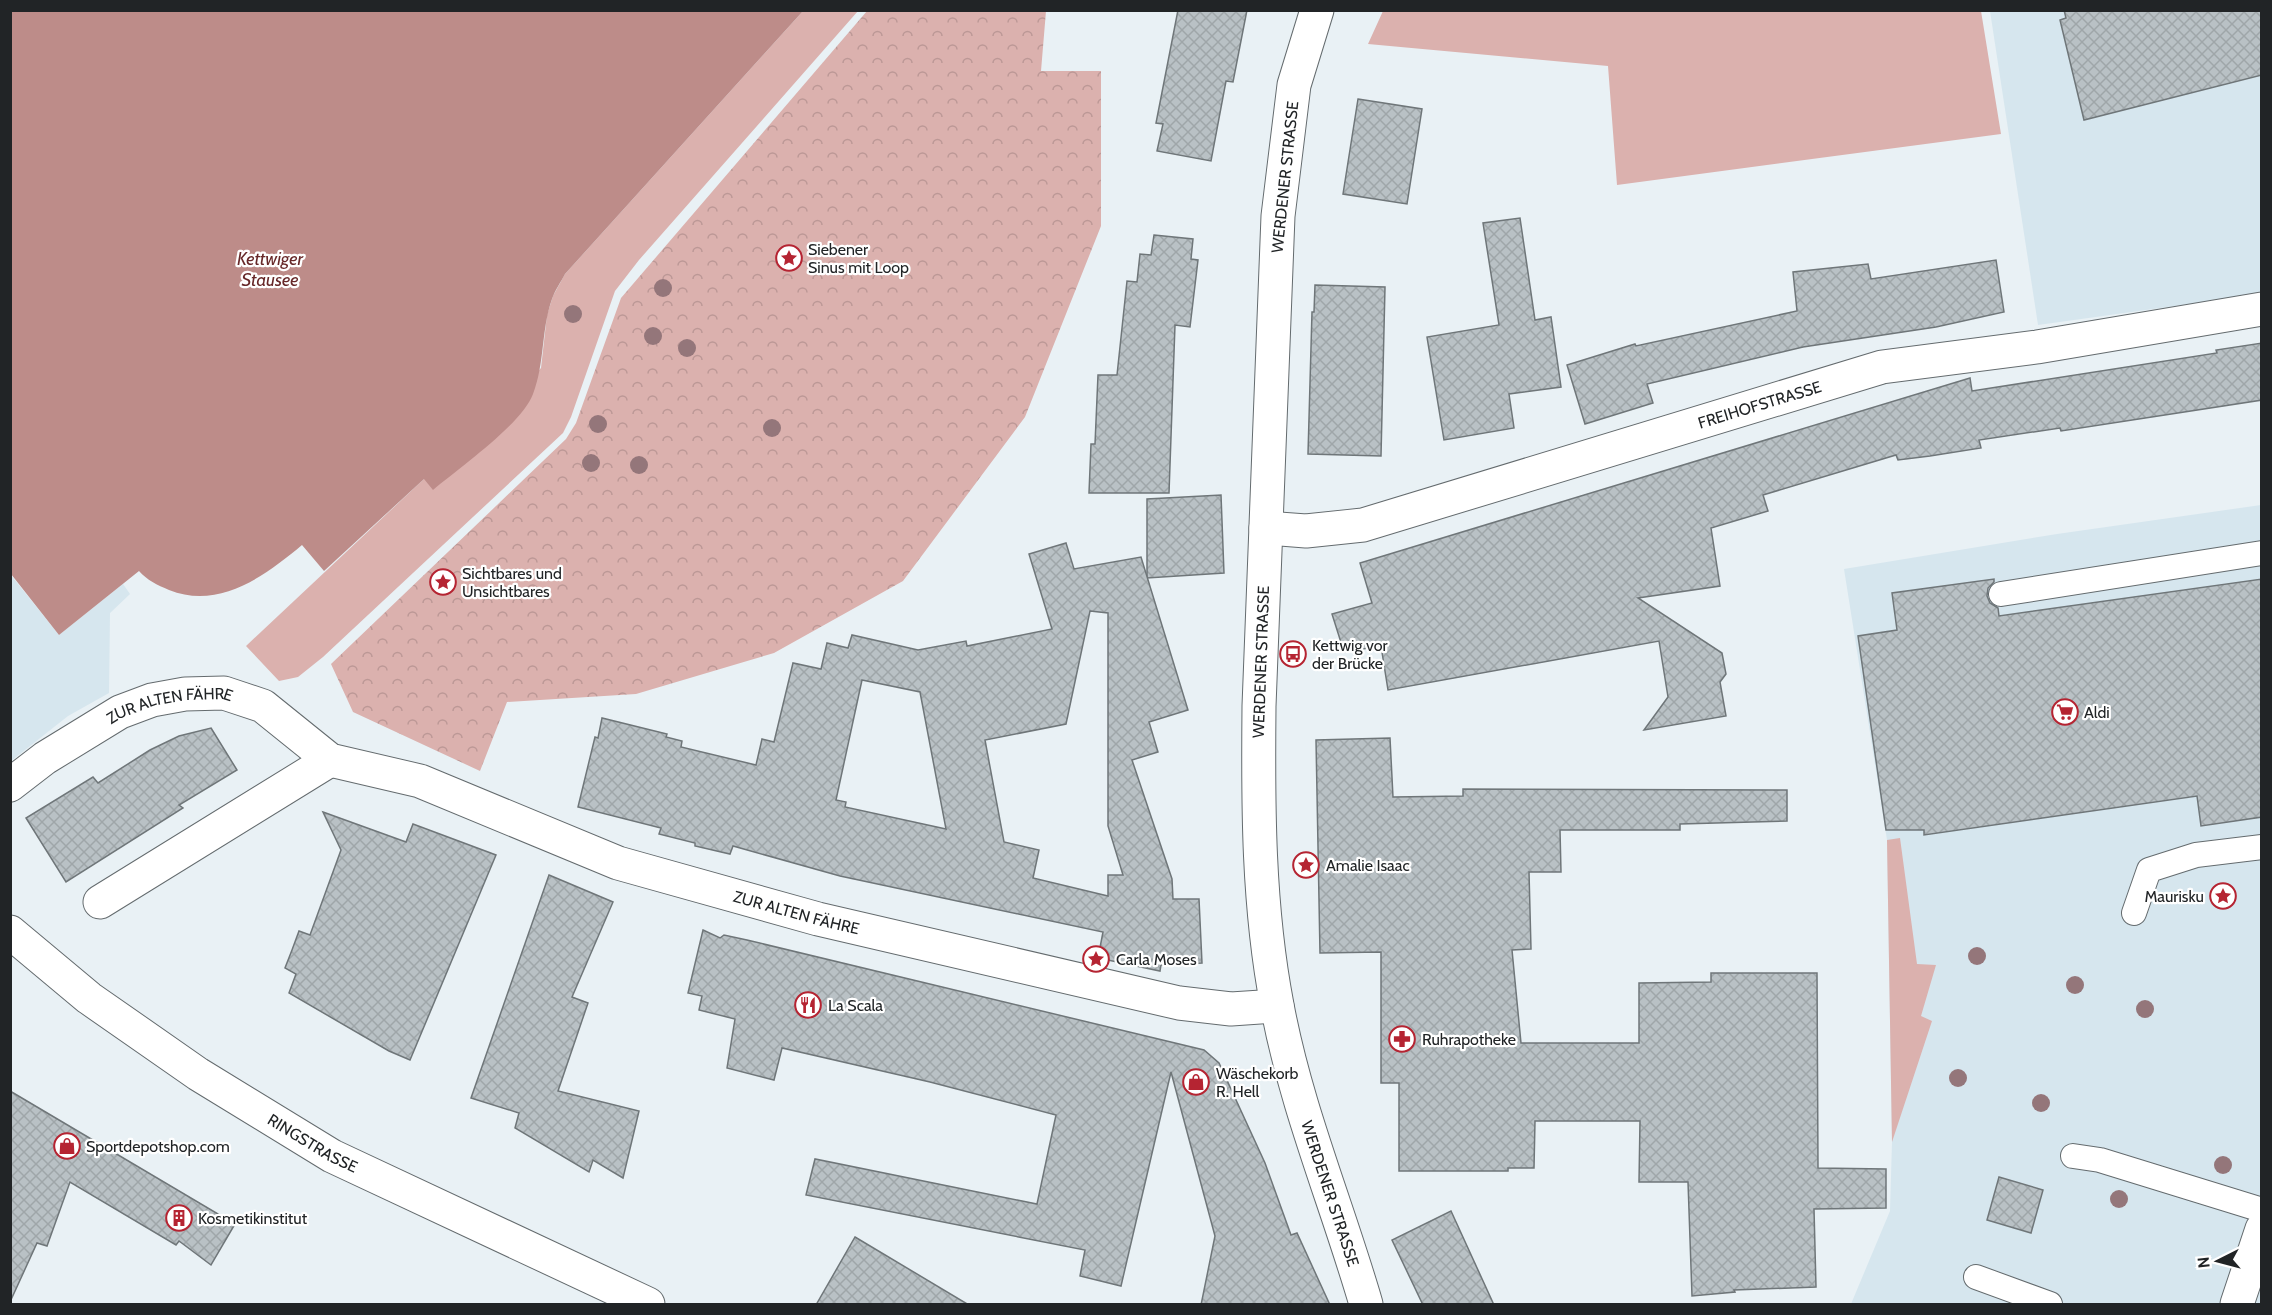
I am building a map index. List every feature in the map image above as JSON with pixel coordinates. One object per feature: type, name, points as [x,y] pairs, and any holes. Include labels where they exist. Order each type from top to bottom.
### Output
[{"type":"street","name":"WERDENER STRASSE","points":[[1317,10],[1294,85],[1278,216],[1259,706],[1258,787],[1262,884],[1277,1006],[1294,1080],[1366,1305]]},
{"type":"street","name":"FREIHOFSTRASSE","points":[[1266,528],[1306,531],[1363,525],[1882,367],[2037,346],[2262,309]]},
{"type":"street","name":"ZUR ALTEN FÄHRE","points":[[10,785],[45,758],[120,712],[152,700],[185,694],[224,693],[263,706],[330,760],[420,782],[618,863],[818,919],[1179,1003],[1231,1009],[1277,1006]]},
{"type":"street","points":[[100,902],[330,760]]},
{"type":"street","name":"RINGSTRASSE","points":[[10,932],[88,998],[161,1049],[332,1156],[648,1305]]},
{"type":"street","points":[[2237,1305],[2262,1229]]},
{"type":"lane","points":[[2001,594],[2262,553]]},
{"type":"lane","points":[[2134,913],[2149,870],[2196,855],[2262,847]]},
{"type":"lane","points":[[2073,1156],[2100,1160],[2262,1210]]},
{"type":"lane","points":[[1976,1277],[2050,1304]]},
{"type":"shaded area","points":[[1990,11],[2261,11],[2261,294],[2038,325]]},
{"type":"shaded area","points":[[2261,505],[2261,1304],[1851,1304],[1890,1211],[1892,1142],[1887,840],[1844,569],[2057,534]]},
{"type":"shaded area","points":[[10,574],[59,635],[123,584],[130,594],[110,613],[109,693],[68,716],[11,761]]},
{"type":"green space","points":[[803,11],[858,11],[639,260],[615,291],[571,417],[563,433],[323,657],[298,677],[279,681],[246,646],[425,478],[433,489],[541,368],[547,315],[553,296],[565,274]]},
{"type":"green space","points":[[867,11],[1046,11],[1041,71],[1101,71],[1101,226],[1025,417],[903,581],[774,653],[636,694],[507,702],[480,771],[353,712],[331,664],[566,439],[576,423],[621,298]]},
{"type":"green space","points":[[1383,11],[1981,11],[2001,134],[1617,185],[1608,66],[1368,44]]},
{"type":"green space","points":[[1900,838],[1917,964],[1936,965],[1921,1016],[1932,1021],[1892,1142],[1887,840]]},
{"type":"water","name":"Kettwiger Stausee","points":[[11,10],[803,11],[565,274],[553,296],[549,311],[533,394],[516,419],[489,445],[433,490],[424,479],[324,571],[302,545],[257,578],[223,593],[206,596],[188,595],[169,590],[152,582],[139,571],[59,635],[11,574]]},
{"type":"building","points":[[1178,10],[1247,10],[1233,82],[1226,81],[1211,161],[1157,151],[1163,124],[1156,123]]},
{"type":"building","points":[[2064,10],[2262,10],[2262,75],[2084,120],[2060,20],[2066,18]]},
{"type":"building","points":[[1358,99],[1422,109],[1407,204],[1343,194]]},
{"type":"building","points":[[1520,218],[1535,320],[1551,317],[1561,387],[1509,394],[1514,428],[1444,440],[1427,337],[1499,325],[1483,223]]},
{"type":"building","points":[[1154,235],[1193,239],[1191,259],[1198,260],[1190,327],[1175,325],[1169,493],[1089,493],[1091,444],[1095,444],[1098,375],[1117,375],[1127,281],[1137,282],[1140,254],[1151,255]]},
{"type":"building","points":[[1996,260],[2004,312],[1936,327],[1803,347],[1647,384],[1653,403],[1585,424],[1567,365],[1635,344],[1636,346],[1797,311],[1793,272],[1868,264],[1871,279]]},
{"type":"building","points":[[1315,285],[1385,287],[1381,456],[1308,454],[1312,312],[1314,312]]},
{"type":"building","points":[[2262,343],[2262,400],[2061,431],[2060,428],[1979,440],[1981,448],[1930,456],[1898,460],[1896,455],[1763,495],[1768,511],[1711,528],[1720,586],[1638,598],[1722,653],[1726,674],[1720,682],[1726,716],[1644,730],[1668,697],[1659,641],[1388,690],[1381,646],[1344,652],[1332,614],[1372,603],[1360,563],[1970,378],[1972,391],[2217,353],[2216,350]]},
{"type":"building","points":[[1221,495],[1224,573],[1147,578],[1147,499]]},
{"type":"building","points":[[1066,543],[1074,569],[1141,557],[1188,710],[1149,722],[1158,752],[1132,760],[1172,879],[1173,899],[1199,899],[1202,963],[1161,965],[1160,971],[1098,958],[1103,932],[840,876],[733,846],[730,854],[695,846],[695,843],[659,834],[661,828],[578,807],[595,737],[598,738],[602,718],[667,734],[666,737],[682,741],[681,747],[756,765],[762,739],[774,742],[793,663],[821,669],[827,643],[848,648],[852,635],[918,650],[966,641],[967,646],[1052,629],[1029,554]],"holes":[[[1090,611],[1108,613],[1108,826],[1123,875],[1108,875],[1108,896],[1033,878],[1039,850],[1004,842],[985,740],[1066,724]],[[862,680],[920,692],[946,829],[845,807],[846,802],[836,800]]]},
{"type":"building","name":"Aldi","points":[[1994,579],[1988,588],[1987,596],[1990,603],[1998,608],[1999,616],[2262,579],[2262,817],[2201,826],[2197,796],[1924,835],[1924,830],[1886,830],[1858,636],[1897,630],[1892,593]]},
{"type":"building","points":[[211,728],[237,770],[179,805],[183,808],[66,882],[26,818],[93,777],[98,783],[150,750],[179,736]]},
{"type":"building","points":[[1390,738],[1393,797],[1463,796],[1463,789],[1787,790],[1787,821],[1680,824],[1680,830],[1560,830],[1561,872],[1529,872],[1531,949],[1512,950],[1521,1043],[1639,1043],[1639,983],[1711,982],[1711,973],[1817,973],[1818,1168],[1886,1169],[1886,1208],[1814,1209],[1816,1287],[1734,1290],[1735,1292],[1692,1296],[1688,1182],[1639,1182],[1640,1121],[1535,1121],[1534,1168],[1508,1168],[1508,1171],[1399,1171],[1399,1083],[1381,1083],[1381,952],[1320,953],[1316,740]]},
{"type":"building","points":[[323,812],[406,842],[413,824],[496,855],[410,1060],[389,1051],[289,993],[296,974],[285,968],[299,931],[310,935],[341,850]]},
{"type":"building","points":[[549,875],[613,902],[572,997],[588,1003],[558,1091],[639,1111],[623,1178],[593,1160],[589,1172],[515,1128],[519,1113],[471,1098]]},
{"type":"building","points":[[703,930],[720,938],[724,935],[747,940],[1204,1050],[1219,1063],[1265,1163],[1291,1235],[1297,1233],[1330,1305],[1201,1305],[1215,1236],[1171,1072],[1121,1286],[1080,1276],[1085,1250],[806,1195],[815,1159],[1037,1204],[1056,1115],[930,1082],[782,1048],[774,1080],[727,1068],[735,1019],[699,1010],[702,996],[688,993]]},
{"type":"building","points":[[10,1091],[235,1224],[211,1265],[179,1241],[176,1245],[70,1182],[47,1246],[37,1243],[10,1302]]},
{"type":"building","points":[[1999,1177],[2043,1190],[2031,1233],[1987,1220]]},
{"type":"building","points":[[1451,1211],[1494,1305],[1423,1305],[1392,1240]]},
{"type":"building","points":[[855,1237],[969,1305],[816,1305]]},
{"type":"place","name":"Siebener Sinus mit Loop","points":[[789,258]]},
{"type":"place","name":"Sichtbares und Unsichtbares","points":[[443,582]]},
{"type":"place","name":"Kettwig vor der Brücke","points":[[1293,654]]},
{"type":"place","name":"Aldi","points":[[2065,712]]},
{"type":"place","name":"Amalie Isaac","points":[[1306,865]]},
{"type":"place","name":"Maurisku","points":[[2223,896]]},
{"type":"place","name":"Carla Moses","points":[[1096,959]]},
{"type":"place","name":"La Scala","points":[[808,1005]]},
{"type":"place","name":"Ruhrapotheke","points":[[1402,1039]]},
{"type":"place","name":"Wäschekorb R. Hell","points":[[1196,1082]]},
{"type":"place","name":"Sportdepotshop.com","points":[[67,1146]]},
{"type":"place","name":"Kosmetikinstitut","points":[[179,1218]]}]
